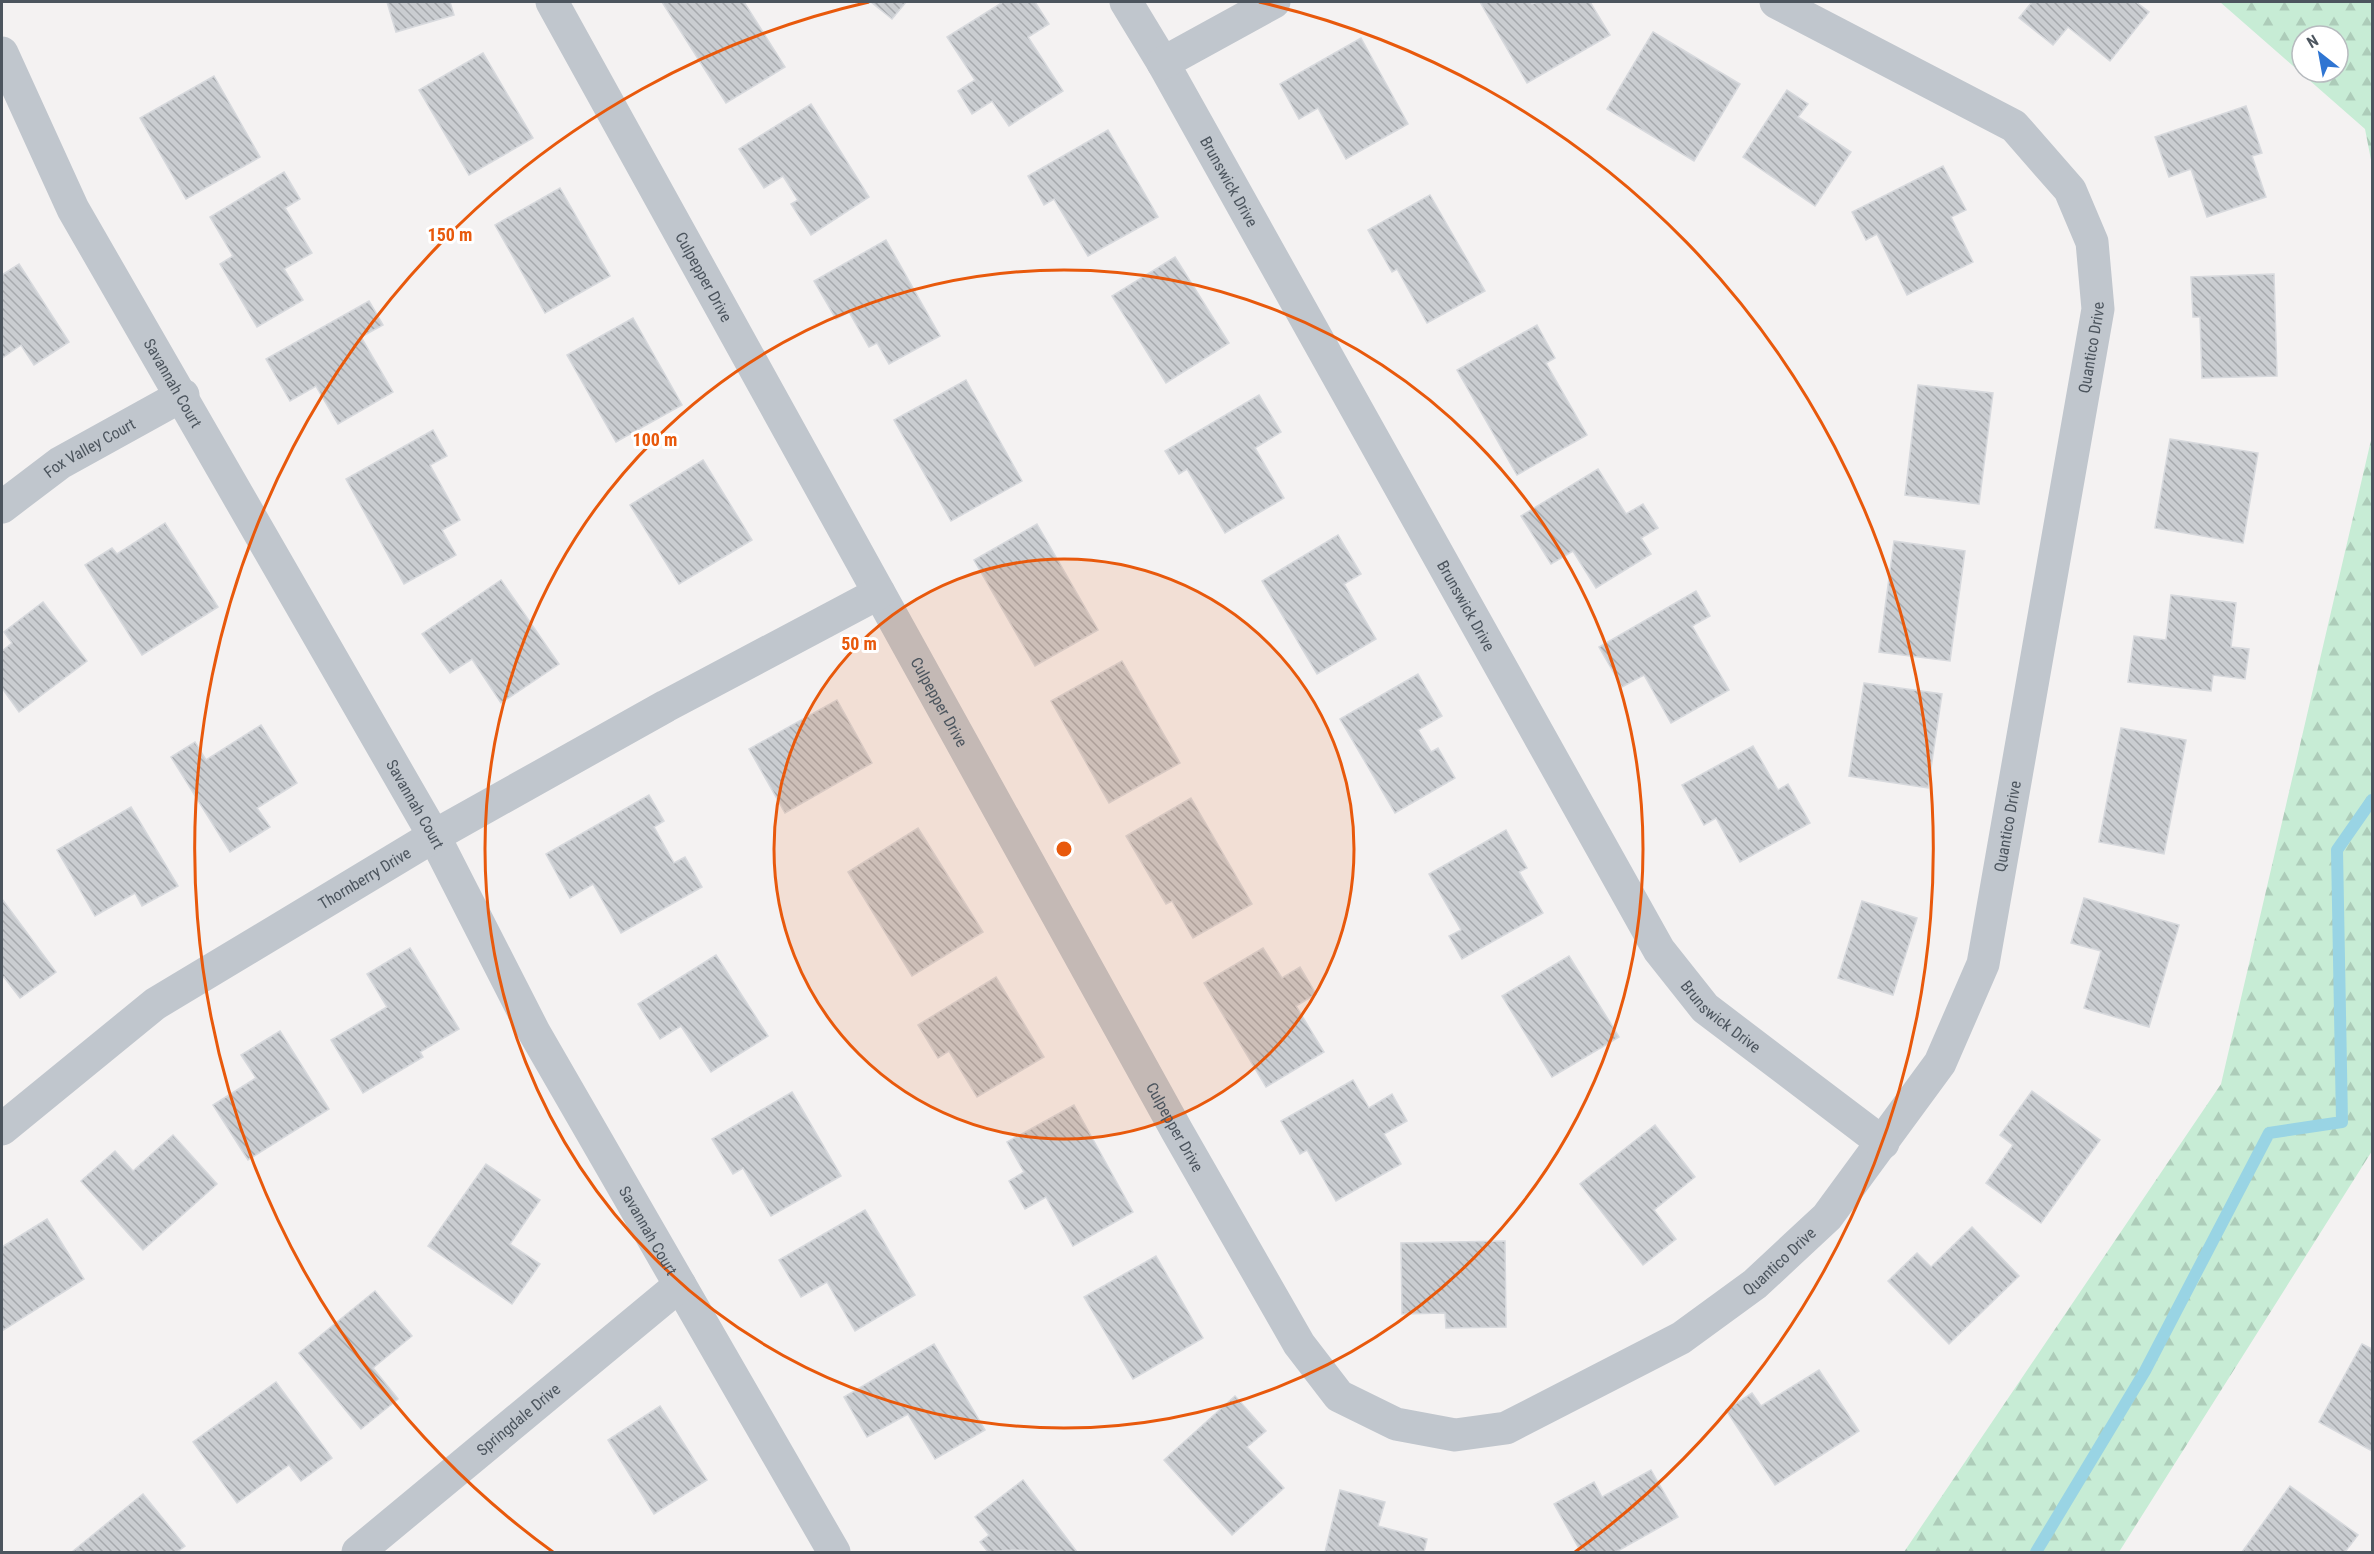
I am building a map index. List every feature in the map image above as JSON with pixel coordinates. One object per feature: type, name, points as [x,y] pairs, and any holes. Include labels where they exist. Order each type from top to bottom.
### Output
[{"type":"street","name":"Culpepper Drive","points":[[552,2],[1263,1282],[1299,1344],[1338,1396]]},
{"type":"street","name":"Brunswick Drive","points":[[1126,2],[1163,63],[1659,950],[1705,1008],[1883,1143]]},
{"type":"street","points":[[1163,63],[1274,2]]},
{"type":"street","name":"Quantico Drive","points":[[1338,1396],[1396,1424],[1455,1435],[1506,1428],[1681,1338],[1755,1284],[1827,1217],[1940,1063],[1983,964],[2098,309],[2092,242],[2070,190],[2014,126],[1776,2]]},
{"type":"street","name":"Savannah Court","points":[[2,53],[73,209],[183,395],[434,836],[534,1032],[834,1552]]},
{"type":"street","name":"Fox Valley Court","points":[[2,507],[60,463],[183,395]]},
{"type":"street","name":"Thornberry Drive","points":[[2,1129],[155,1004],[434,836],[666,706],[879,593]]},
{"type":"street","name":"Springdale Drive","points":[[358,1552],[680,1285]]},
{"type":"green space","points":[[2220,2],[2372,2],[2372,165],[2365,129],[2314,84],[2350,84],[2350,24],[2290,24],[2290,63]]},
{"type":"green space","points":[[2372,436],[2372,1151],[2119,1552],[1904,1552],[2221,1084]]},
{"type":"building","points":[[387,2],[450,2],[454,15],[396,32]]},
{"type":"building","points":[[662,2],[744,2],[785,67],[726,103]]},
{"type":"building","points":[[871,2],[906,2],[892,19]]},
{"type":"building","points":[[1003,2],[1035,2],[1049,24],[1028,37],[1063,91],[1009,126],[992,101],[972,114],[958,91],[975,80],[947,37]]},
{"type":"building","points":[[1480,2],[1531,2],[1532,4],[1537,2],[1590,2],[1610,35],[1527,83]]},
{"type":"building","points":[[2032,2],[2136,2],[2149,12],[2110,61],[2068,27],[2053,45],[2019,18]]},
{"type":"building","points":[[1653,32],[1740,84],[1694,161],[1607,109]]},
{"type":"building","points":[[1361,38],[1408,124],[1346,159],[1318,108],[1299,119],[1280,84]]},
{"type":"building","points":[[483,53],[533,138],[469,175],[419,90]]},
{"type":"building","points":[[214,76],[260,157],[186,199],[140,118]]},
{"type":"building","points":[[1787,90],[1808,104],[1798,117],[1851,152],[1815,206],[1743,157]]},
{"type":"building","points":[[811,104],[869,197],[811,235],[791,204],[798,200],[783,176],[764,188],[739,149]]},
{"type":"building","points":[[2246,106],[2262,153],[2252,156],[2266,197],[2207,217],[2191,169],[2169,177],[2155,137]]},
{"type":"building","points":[[1108,130],[1158,217],[1088,256],[1054,199],[1044,205],[1028,176]]},
{"type":"building","points":[[1943,166],[1966,210],[1951,217],[1973,262],[1907,295],[1877,234],[1866,240],[1852,212]]},
{"type":"building","points":[[284,172],[300,199],[285,208],[312,253],[284,269],[303,300],[257,327],[220,264],[233,256],[210,217]]},
{"type":"building","points":[[560,188],[610,276],[545,313],[495,225]]},
{"type":"building","points":[[1430,195],[1485,291],[1427,323],[1397,269],[1392,272],[1368,230]]},
{"type":"building","points":[[886,240],[940,336],[889,364],[877,343],[869,347],[849,312],[836,319],[814,281]]},
{"type":"building","points":[[1175,257],[1229,343],[1166,383],[1112,296]]},
{"type":"building","points":[[19,264],[69,342],[34,365],[21,345],[2,358],[2,275]]},
{"type":"building","points":[[2274,274],[2277,376],[2202,378],[2200,317],[2193,317],[2191,277]]},
{"type":"building","points":[[369,301],[383,325],[361,337],[393,392],[338,424],[316,386],[290,401],[266,359]]},
{"type":"building","points":[[633,318],[682,405],[616,442],[567,355]]},
{"type":"building","points":[[1537,325],[1555,358],[1546,363],[1587,435],[1517,475],[1457,370]]},
{"type":"building","points":[[966,380],[1022,481],[951,521],[894,420]]},
{"type":"building","points":[[1918,385],[1993,393],[1979,504],[1905,495]]},
{"type":"building","points":[[1259,395],[1281,432],[1255,448],[1284,498],[1225,533],[1187,469],[1179,474],[1165,451]]},
{"type":"building","points":[[433,430],[447,456],[430,465],[460,520],[442,530],[456,555],[404,584],[346,479]]},
{"type":"building","points":[[2170,439],[2258,453],[2243,543],[2155,528]]},
{"type":"building","points":[[703,460],[752,540],[679,584],[630,505]]},
{"type":"building","points":[[1598,469],[1626,514],[1643,504],[1658,528],[1641,538],[1651,554],[1596,588],[1573,551],[1551,564],[1521,516]]},
{"type":"building","points":[[165,523],[218,607],[142,655],[85,565],[112,548],[117,554]]},
{"type":"building","points":[[1037,524],[1098,630],[1035,666],[974,560]]},
{"type":"building","points":[[1338,535],[1361,574],[1344,584],[1376,639],[1317,674],[1262,581]]},
{"type":"building","points":[[1894,541],[1965,551],[1950,661],[1879,652]]},
{"type":"building","points":[[501,580],[559,664],[501,703],[472,659],[450,673],[422,634]]},
{"type":"building","points":[[1696,591],[1710,616],[1692,626],[1729,690],[1671,723],[1644,675],[1622,687],[1599,647]]},
{"type":"building","points":[[2171,595],[2236,603],[2231,647],[2249,649],[2245,679],[2213,675],[2211,691],[2128,682],[2134,636],[2166,640]]},
{"type":"building","points":[[43,602],[87,661],[19,712],[2,688],[2,651],[12,643],[4,632]]},
{"type":"building","points":[[1122,661],[1180,763],[1109,803],[1051,701]]},
{"type":"building","points":[[1418,674],[1442,716],[1418,730],[1431,752],[1438,748],[1455,778],[1395,813],[1340,719]]},
{"type":"building","points":[[1864,683],[1942,694],[1928,788],[1849,776]]},
{"type":"building","points":[[837,700],[872,763],[785,813],[749,749]]},
{"type":"building","points":[[261,725],[297,783],[257,808],[270,827],[230,852],[171,757],[195,742],[206,760]]},
{"type":"building","points":[[2121,728],[2186,740],[2164,854],[2099,842]]},
{"type":"building","points":[[1753,746],[1778,790],[1788,784],[1810,823],[1740,862],[1716,818],[1704,825],[1682,785]]},
{"type":"building","points":[[649,795],[664,821],[654,827],[674,863],[685,857],[702,887],[621,933],[593,884],[570,898],[546,854]]},
{"type":"building","points":[[1191,798],[1252,904],[1193,938],[1172,901],[1166,904],[1126,836]]},
{"type":"building","points":[[131,807],[178,886],[142,906],[135,893],[95,916],[57,850]]},
{"type":"building","points":[[918,828],[983,932],[912,976],[848,872]]},
{"type":"building","points":[[1506,830],[1527,868],[1519,872],[1543,913],[1462,959],[1449,936],[1461,930],[1429,874]]},
{"type":"building","points":[[2084,898],[2179,925],[2149,1027],[2084,1008],[2101,951],[2071,943]]},
{"type":"building","points":[[2,899],[56,972],[20,998],[4,977],[2,978]]},
{"type":"building","points":[[1862,901],[1917,918],[1893,995],[1838,978]]},
{"type":"building","points":[[410,948],[459,1029],[420,1052],[423,1057],[363,1093],[331,1040],[387,1007],[367,974]]},
{"type":"building","points":[[1263,948],[1282,978],[1300,967],[1316,994],[1296,1006],[1324,1052],[1266,1087],[1204,983]]},
{"type":"building","points":[[716,955],[768,1036],[711,1072],[681,1026],[660,1039],[638,1004]]},
{"type":"building","points":[[1569,956],[1619,1037],[1552,1077],[1502,996]]},
{"type":"building","points":[[996,977],[1044,1057],[977,1097],[949,1051],[938,1058],[918,1025]]},
{"type":"building","points":[[280,1031],[329,1109],[248,1160],[213,1105],[256,1078],[241,1055]]},
{"type":"building","points":[[1353,1080],[1369,1108],[1392,1094],[1407,1121],[1384,1134],[1401,1164],[1336,1201],[1307,1150],[1300,1154],[1281,1121]]},
{"type":"building","points":[[2032,1091],[2100,1140],[2041,1223],[1986,1183],[2013,1145],[2000,1135]]},
{"type":"building","points":[[792,1092],[841,1176],[771,1216],[743,1168],[733,1174],[712,1139]]},
{"type":"building","points":[[1074,1105],[1133,1212],[1073,1246],[1046,1197],[1025,1209],[1009,1181],[1024,1172],[1007,1142]]},
{"type":"building","points":[[1655,1125],[1695,1177],[1654,1210],[1676,1239],[1643,1265],[1580,1184]]},
{"type":"building","points":[[173,1135],[217,1184],[143,1250],[81,1181],[115,1151],[133,1171]]},
{"type":"building","points":[[486,1164],[540,1200],[510,1244],[540,1264],[512,1304],[428,1246]]},
{"type":"building","points":[[865,1210],[915,1295],[855,1331],[827,1282],[801,1297],[779,1260]]},
{"type":"building","points":[[47,1219],[84,1279],[2,1331],[2,1247]]},
{"type":"building","points":[[1972,1227],[2019,1276],[1949,1344],[1888,1281],[1917,1253],[1931,1267]]},
{"type":"building","points":[[1505,1241],[1506,1327],[1446,1328],[1445,1313],[1402,1314],[1401,1243]]},
{"type":"building","points":[[1156,1256],[1203,1338],[1133,1379],[1084,1297]]},
{"type":"building","points":[[375,1291],[412,1336],[373,1368],[398,1399],[361,1429],[299,1353]]},
{"type":"building","points":[[934,1344],[985,1430],[935,1459],[908,1414],[867,1437],[844,1397]]},
{"type":"building","points":[[2362,1344],[2372,1349],[2372,1451],[2319,1422]]},
{"type":"building","points":[[1819,1370],[1859,1431],[1775,1485],[1726,1410],[1752,1393],[1761,1406]]},
{"type":"building","points":[[276,1382],[332,1458],[301,1481],[289,1465],[237,1503],[193,1442]]},
{"type":"building","points":[[1235,1396],[1266,1431],[1247,1447],[1284,1488],[1232,1535],[1164,1460]]},
{"type":"building","points":[[660,1406],[707,1480],[654,1514],[608,1440]]},
{"type":"building","points":[[1651,1470],[1678,1517],[1616,1552],[1581,1552],[1554,1504],[1594,1482],[1602,1497]]},
{"type":"building","points":[[1023,1480],[1077,1552],[1012,1550],[988,1552],[980,1542],[989,1535],[975,1517]]},
{"type":"building","points":[[2290,1486],[2358,1535],[2345,1552],[2242,1552]]},
{"type":"building","points":[[1340,1490],[1385,1502],[1378,1526],[1427,1539],[1424,1552],[1325,1552]]},
{"type":"building","points":[[143,1494],[185,1546],[177,1552],[72,1552]]},
{"type":"waterway","points":[[2036,1552],[2145,1371],[2269,1133],[2342,1122],[2337,850],[2372,800]]}]
